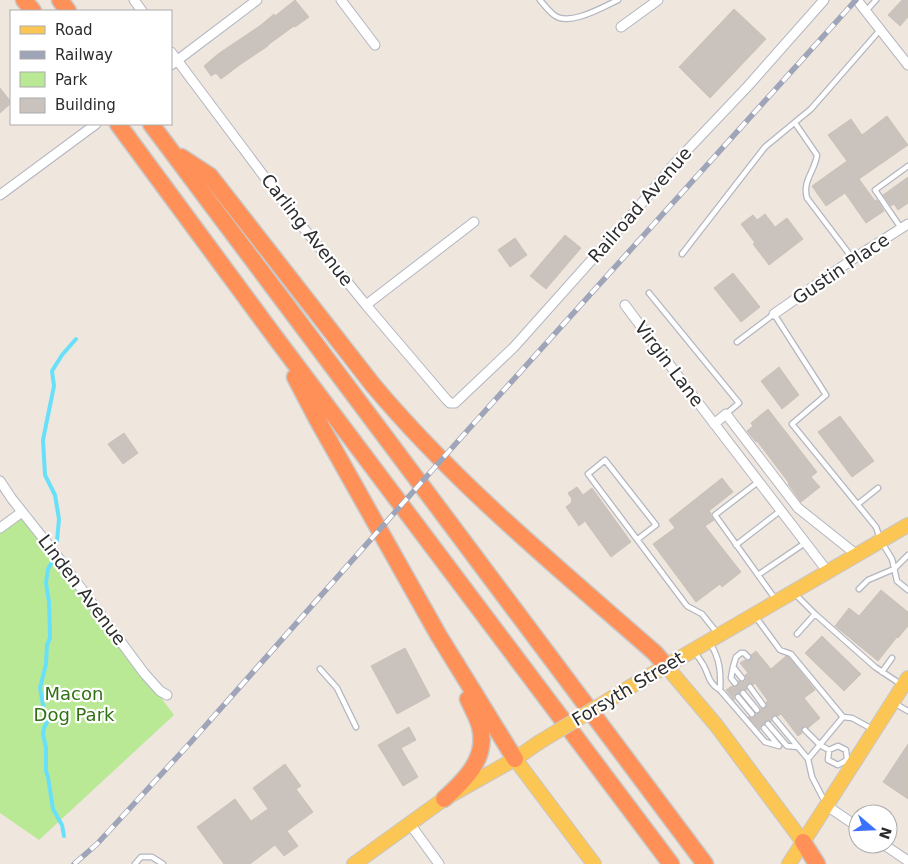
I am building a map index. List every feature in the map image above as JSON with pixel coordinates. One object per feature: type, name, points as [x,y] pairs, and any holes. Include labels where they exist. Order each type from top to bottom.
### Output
[{"type":"highway","points":[[24,0],[32,10]]},
{"type":"highway","points":[[119,125],[275,337],[671,864]]},
{"type":"highway","points":[[152,125],[705,864]]},
{"type":"highway","points":[[171,151],[210,176],[373,385],[395,412],[435,454],[666,666]]},
{"type":"highway","points":[[275,337],[317,419],[439,636],[515,759]]},
{"type":"highway","points":[[439,636],[476,716],[482,737],[482,747],[476,763],[463,781],[444,800]]},
{"type":"highway","points":[[804,842],[817,864]]},
{"type":"main road","name":"Forsyth Street","points":[[354,864],[444,800],[515,759],[630,687],[908,525]]},
{"type":"main road","points":[[666,666],[716,725],[804,842]]},
{"type":"main road","points":[[788,864],[827,806],[850,762],[875,731],[906,682]]},
{"type":"main road","points":[[515,759],[594,864]]},
{"type":"street","points":[[174,63],[257,0]]},
{"type":"street","points":[[341,0],[375,45]]},
{"type":"street","points":[[622,27],[658,0]]},
{"type":"street","name":"Railroad Avenue","points":[[450,403],[455,403],[514,347],[675,164],[748,86],[824,0]]},
{"type":"street","points":[[857,0],[908,65]]},
{"type":"street","name":"Carling Avenue","points":[[174,63],[366,305],[450,403]]},
{"type":"street","points":[[0,195],[95,125]]},
{"type":"street","points":[[366,305],[474,222]]},
{"type":"street","name":"Gustin Place","points":[[774,314],[853,259],[905,226]]},
{"type":"street","name":"Virgin Lane","points":[[624,305],[828,572]]},
{"type":"street","points":[[714,424],[726,414],[798,508],[857,555]]},
{"type":"street","name":"Linden Avenue","points":[[0,481],[144,673],[160,692],[168,695]]},
{"type":"street","points":[[0,528],[22,512]]},
{"type":"street","points":[[827,806],[848,820]]},
{"type":"street","points":[[410,824],[439,864]]},
{"type":"lane","points":[[540,0],[555,17],[572,20],[618,0]]},
{"type":"lane","points":[[866,11],[876,0]]},
{"type":"lane","points":[[682,254],[765,147],[812,109],[880,30]]},
{"type":"lane","points":[[795,123],[817,155],[816,162],[806,183],[805,191],[807,198],[853,259]]},
{"type":"lane","points":[[905,226],[875,190],[908,166]]},
{"type":"lane","points":[[649,293],[739,403],[726,414]]},
{"type":"lane","points":[[737,342],[774,314],[826,395],[792,424],[876,527],[880,541],[892,559],[898,581],[908,590]]},
{"type":"lane","points":[[638,539],[656,525],[605,460],[588,474],[687,606],[702,614],[714,638],[719,664],[720,690]]},
{"type":"lane","points":[[758,482],[715,515],[777,601]]},
{"type":"lane","points":[[858,504],[878,488]]},
{"type":"lane","points":[[736,545],[780,511]]},
{"type":"lane","points":[[758,575],[805,543]]},
{"type":"lane","points":[[859,588],[868,580],[894,569],[908,556]]},
{"type":"lane","points":[[792,592],[875,667],[906,682]]},
{"type":"lane","points":[[797,634],[815,614]]},
{"type":"lane","points":[[754,615],[780,650],[791,654],[843,717],[852,718],[875,731]]},
{"type":"lane","points":[[693,650],[704,665],[708,678],[715,687],[720,690],[765,742],[779,746],[798,747]]},
{"type":"lane","points":[[733,685],[731,678],[736,657],[744,653],[748,657]]},
{"type":"lane","points":[[882,672],[892,658]]},
{"type":"lane","points":[[733,667],[742,678]]},
{"type":"lane","points":[[320,669],[337,688],[356,727]]},
{"type":"lane","points":[[750,687],[763,705]]},
{"type":"lane","points":[[743,693],[757,710]]},
{"type":"lane","points":[[738,697],[752,714]]},
{"type":"lane","points":[[893,702],[908,711]]},
{"type":"lane","points":[[808,759],[843,717]]},
{"type":"lane","points":[[775,719],[808,759],[812,777],[827,806]]},
{"type":"lane","points":[[768,724],[787,746]]},
{"type":"lane","points":[[764,728],[779,746]]},
{"type":"lane","points":[[805,730],[820,745],[829,750]]},
{"type":"lane","points":[[838,746],[846,750],[850,762],[838,765],[828,760],[829,750],[838,746]]},
{"type":"lane","points":[[136,864],[141,857],[152,857],[163,864]]},
{"type":"green space","name":"Macon Dog Park","points":[[22,513],[174,715],[39,840],[0,813],[0,529]]},
{"type":"building","points":[[295,0],[309,17],[221,79],[216,73],[211,76],[204,66]]},
{"type":"building","points":[[902,0],[908,0],[908,17],[900,26],[888,15]]},
{"type":"building","points":[[734,9],[766,39],[710,98],[679,67]]},
{"type":"building","points":[[0,88],[10,101],[10,104],[0,113]]},
{"type":"building","points":[[887,116],[908,145],[859,179],[884,211],[866,223],[845,193],[826,206],[812,186],[847,161],[828,135],[851,119],[862,135]]},
{"type":"building","points":[[908,177],[908,203],[898,210],[894,204],[891,206],[883,195]]},
{"type":"building","points":[[765,214],[775,227],[787,218],[803,239],[769,265],[741,224],[753,215],[757,220]]},
{"type":"building","points":[[565,235],[581,248],[546,289],[530,276]]},
{"type":"building","points":[[515,238],[527,255],[510,267],[498,250]]},
{"type":"building","points":[[733,273],[760,307],[741,322],[714,288]]},
{"type":"building","points":[[779,367],[799,395],[782,409],[761,381]]},
{"type":"building","points":[[768,409],[817,472],[811,477],[820,487],[801,502],[789,483],[747,431],[753,426],[751,423]]},
{"type":"building","points":[[840,416],[874,461],[852,477],[818,432]]},
{"type":"building","points":[[124,433],[138,453],[123,464],[108,444]]},
{"type":"building","points":[[722,478],[733,492],[709,511],[714,520],[705,526],[741,572],[722,587],[720,584],[696,602],[653,544],[675,528],[669,520]]},
{"type":"building","points":[[577,487],[583,495],[592,488],[631,542],[611,557],[585,521],[579,526],[566,507],[572,502],[568,493]]},
{"type":"building","points":[[881,590],[908,612],[908,626],[878,661],[835,626],[849,608],[859,616]]},
{"type":"building","points":[[822,636],[861,674],[844,691],[805,653]]},
{"type":"building","points":[[405,648],[430,696],[397,714],[371,666]]},
{"type":"building","points":[[756,651],[771,669],[786,656],[789,657],[815,690],[804,698],[820,718],[808,728],[806,726],[803,727],[801,729],[802,733],[798,736],[781,714],[773,716],[771,722],[769,720],[766,721],[760,726],[760,730],[748,717],[753,718],[761,711],[761,708],[764,709],[766,707],[766,702],[768,701],[755,683],[753,685],[747,684],[747,690],[741,690],[734,695],[734,700],[726,690],[732,686],[738,686],[739,680],[745,681],[745,675],[748,673],[740,663],[750,660],[752,658],[751,655]]},
{"type":"building","points":[[409,727],[416,740],[401,748],[418,777],[403,786],[378,745]]},
{"type":"building","points":[[908,744],[908,799],[883,782]]},
{"type":"building","points":[[285,764],[301,786],[296,789],[313,812],[287,831],[298,846],[284,856],[275,845],[250,864],[224,864],[197,827],[235,799],[251,821],[268,809],[253,788]]},
{"type":"waterway","points":[[57,541],[59,519],[55,495],[45,475],[43,440],[54,386],[52,371],[62,355],[76,339]]},
{"type":"waterway","points":[[52,562],[48,569],[46,583],[49,602],[50,638],[47,645],[46,664],[40,688],[44,711],[47,716],[43,734],[46,748],[46,771],[53,809],[62,825],[64,836]]},
{"type":"railway","points":[[74,864],[97,844],[191,742],[467,431],[856,0]]}]
